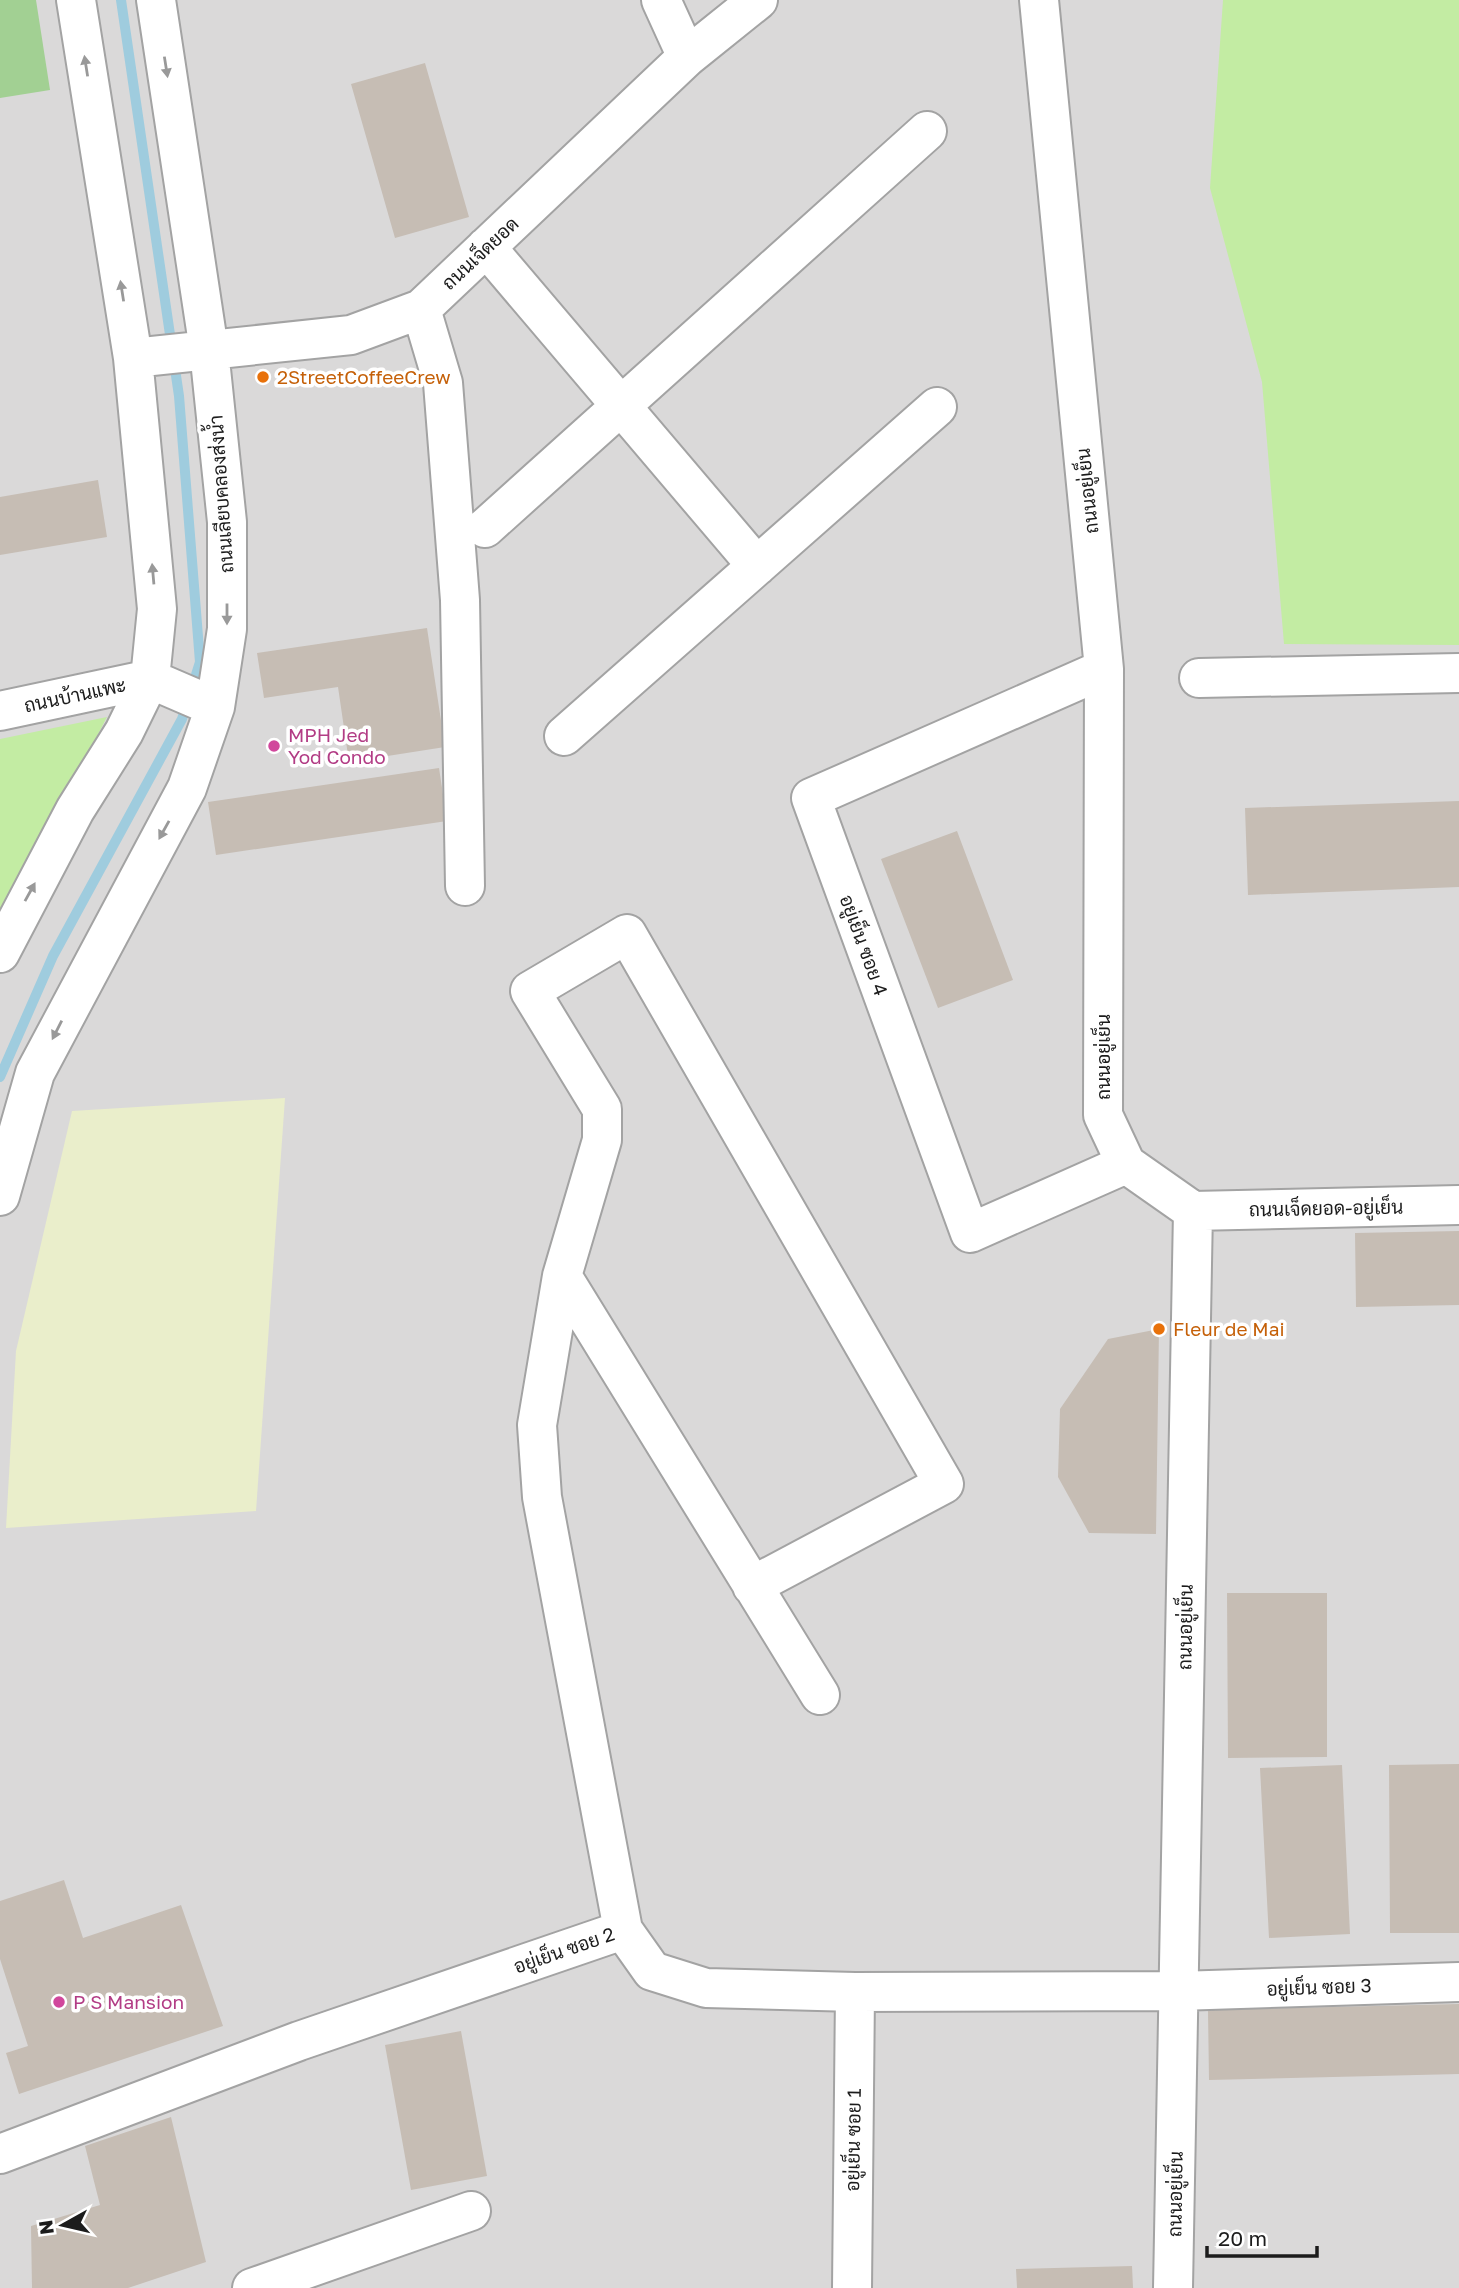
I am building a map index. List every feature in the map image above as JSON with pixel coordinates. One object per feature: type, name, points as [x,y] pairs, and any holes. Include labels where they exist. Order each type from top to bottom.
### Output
[{"type":"street","points":[[0,953],[41,871],[75,810],[124,733],[150,679],[157,610],[133,358],[76,0]]},
{"type":"street","name":"ถนนเลียบคลองส่งน้ำ","points":[[0,1196],[35,1073],[187,788],[215,707],[227,629],[227,522],[209,350],[156,0]]},
{"type":"street","points":[[662,0],[687,57]]},
{"type":"street","name":"ถนนเจ็ดยอด","points":[[133,358],[351,335],[421,309],[687,57],[758,0]]},
{"type":"street","name":"ถนนอยู่เย็น","points":[[1040,0],[1104,669],[1103,1115],[1126,1164],[1193,1211],[1173,2288]]},
{"type":"street","points":[[485,528],[927,131]]},
{"type":"street","points":[[486,247],[757,566]]},
{"type":"street","points":[[421,309],[443,383],[460,600],[465,886]]},
{"type":"street","points":[[564,736],[937,407]]},
{"type":"street","name":"อยู่เย็น ซอย 4","points":[[1104,669],[811,797],[970,1233],[1126,1164]]},
{"type":"street","points":[[1199,678],[1459,673]]},
{"type":"street","points":[[150,679],[215,707]]},
{"type":"street","name":"ถนนบ้านแพะ","points":[[0,711],[150,679]]},
{"type":"street","points":[[623,1930],[542,1497],[537,1425],[562,1276],[603,1140],[603,1109],[530,991],[627,934],[944,1484],[752,1586]]},
{"type":"street","name":"ถนนเจ็ดยอด-อยู่เย็น","points":[[1193,1211],[1459,1205]]},
{"type":"street","points":[[562,1276],[820,1695]]},
{"type":"street","name":"อยู่เย็น ซอย 2","points":[[0,2154],[299,2041],[623,1930],[652,1971],[706,1988],[855,1992],[1178,1992]]},
{"type":"street","name":"อยู่เย็น ซอย 3","points":[[1178,1992],[1459,1982]]},
{"type":"street","name":"อยู่เย็น ซอย 1","points":[[852,2288],[855,1992]]},
{"type":"street","points":[[253,2288],[291,2281],[471,2211]]},
{"type":"shaded area","points":[[0,0],[1459,0],[1459,2288],[0,2288]]},
{"type":"green space","points":[[0,0],[36,0],[50,90],[0,98]]},
{"type":"green space","points":[[1223,0],[1459,0],[1459,645],[1284,644],[1262,382],[1210,188]]},
{"type":"green space","points":[[107,717],[0,923],[0,739]]},
{"type":"green space","points":[[285,1098],[256,1511],[6,1528],[16,1351],[72,1111]]},
{"type":"building","points":[[425,63],[469,217],[395,238],[351,84]]},
{"type":"building","points":[[98,480],[107,537],[0,555],[0,497]]},
{"type":"building","points":[[427,628],[445,747],[349,762],[338,687],[264,698],[257,653]]},
{"type":"building","points":[[439,768],[447,821],[216,855],[208,802]]},
{"type":"building","points":[[1459,801],[1459,887],[1248,895],[1245,808]]},
{"type":"building","points":[[957,831],[1013,980],[938,1008],[881,859]]},
{"type":"building","points":[[1459,1231],[1459,1305],[1356,1307],[1355,1233]]},
{"type":"building","points":[[1159,1329],[1156,1534],[1089,1533],[1058,1477],[1060,1409],[1108,1339]]},
{"type":"building","points":[[1227,1593],[1327,1593],[1327,1757],[1228,1758]]},
{"type":"building","points":[[1459,1764],[1459,1933],[1390,1933],[1389,1765]]},
{"type":"building","points":[[1342,1765],[1350,1934],[1269,1938],[1260,1768]]},
{"type":"building","points":[[64,1880],[83,1938],[181,1905],[223,2026],[19,2094],[6,2053],[28,2046],[0,1959],[0,1901]]},
{"type":"building","points":[[1459,2004],[1459,2074],[1209,2080],[1208,2010]]},
{"type":"building","points":[[461,2031],[487,2176],[411,2190],[385,2045]]},
{"type":"building","points":[[171,2117],[206,2262],[128,2288],[32,2288],[31,2226],[100,2205],[85,2146]]},
{"type":"building","points":[[1132,2266],[1133,2288],[1017,2288],[1016,2269]]},
{"type":"waterway","points":[[0,1077],[53,956],[182,719],[200,662],[179,396],[121,0]]},
{"type":"place","name":"2StreetCoffeeCrew","points":[[263,377]]},
{"type":"place","name":"MPH Jed Yod Condo","points":[[274,746]]},
{"type":"place","name":"Fleur de Mai","points":[[1159,1329]]},
{"type":"place","name":"P S Mansion","points":[[59,2002]]}]
